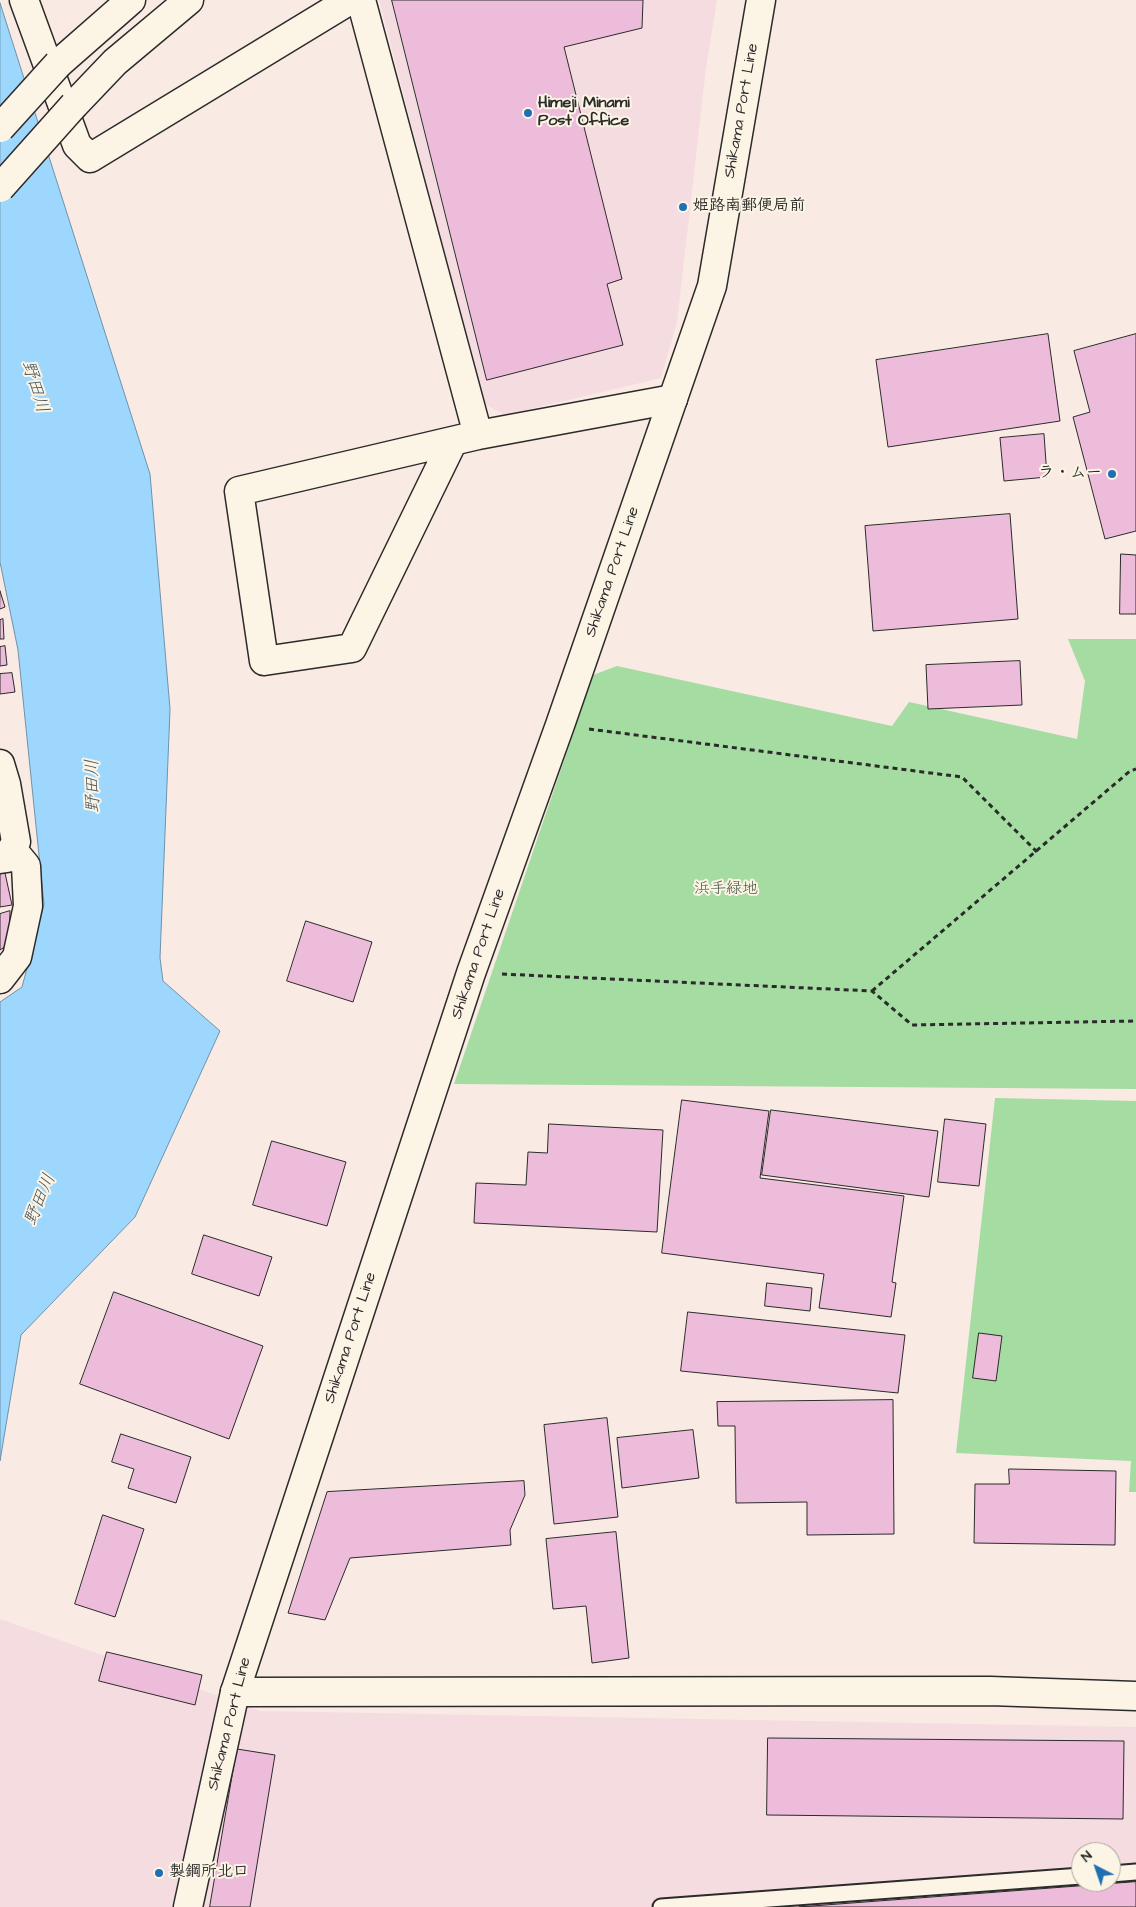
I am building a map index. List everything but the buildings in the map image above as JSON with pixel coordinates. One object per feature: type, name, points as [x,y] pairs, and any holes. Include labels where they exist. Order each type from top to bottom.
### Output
[{"type":"main road","points":[[0,128],[58,64],[131,0]]},
{"type":"main road","points":[[0,188],[115,62],[189,0]]},
{"type":"main road","points":[[26,1],[77,145],[90,158],[350,0]]},
{"type":"main road","points":[[361,0],[465,438],[352,648],[264,661],[239,491],[465,438],[673,399]]},
{"type":"main road","name":"Shikama Port Line","points":[[188,1907],[235,1692],[472,973],[712,286],[761,0]]},
{"type":"main road","points":[[0,764],[6,784],[16,842],[6,854],[26,866],[28,906],[17,957],[0,979]]},
{"type":"main road","points":[[235,1692],[990,1691],[1136,1696]]},
{"type":"lane","points":[[1121,1873],[1136,1872]]},
{"type":"lane","points":[[661,1907],[1071,1877]]},
{"type":"path","points":[[560,725],[962,776],[1037,852]]},
{"type":"path","points":[[872,991],[1130,771],[1136,769]]},
{"type":"path","points":[[472,973],[872,991],[912,1025],[1136,1021]]},
{"type":"shaded area","points":[[379,0],[717,0],[706,68],[677,322],[661,378],[505,415],[484,404]]},
{"type":"shaded area","points":[[0,1619],[261,1711],[1136,1727],[1136,1907],[0,1907]]},
{"type":"green space","name":"浜手緑地","points":[[1068,639],[1136,639],[1136,1089],[454,1084],[593,675],[617,666],[892,726],[909,702],[1077,739],[1085,681]]},
{"type":"green space","points":[[995,1098],[1136,1101],[1136,1492],[1129,1492],[1131,1461],[956,1453]]},
{"type":"water","name":"野田川","points":[[0,3],[150,474],[170,709],[160,958],[163,981],[220,1031],[135,1217],[21,1335],[0,1461],[0,1002],[22,987],[44,904],[18,650],[0,562]]},
{"type":"place","name":"Himeji Minami Post Office","points":[[528,113]]},
{"type":"place","name":"姫路南郵便局前","points":[[683,207]]},
{"type":"place","name":"ラ・ムー","points":[[1112,474]]},
{"type":"place","name":"製鋼所北口","points":[[159,1873]]}]
